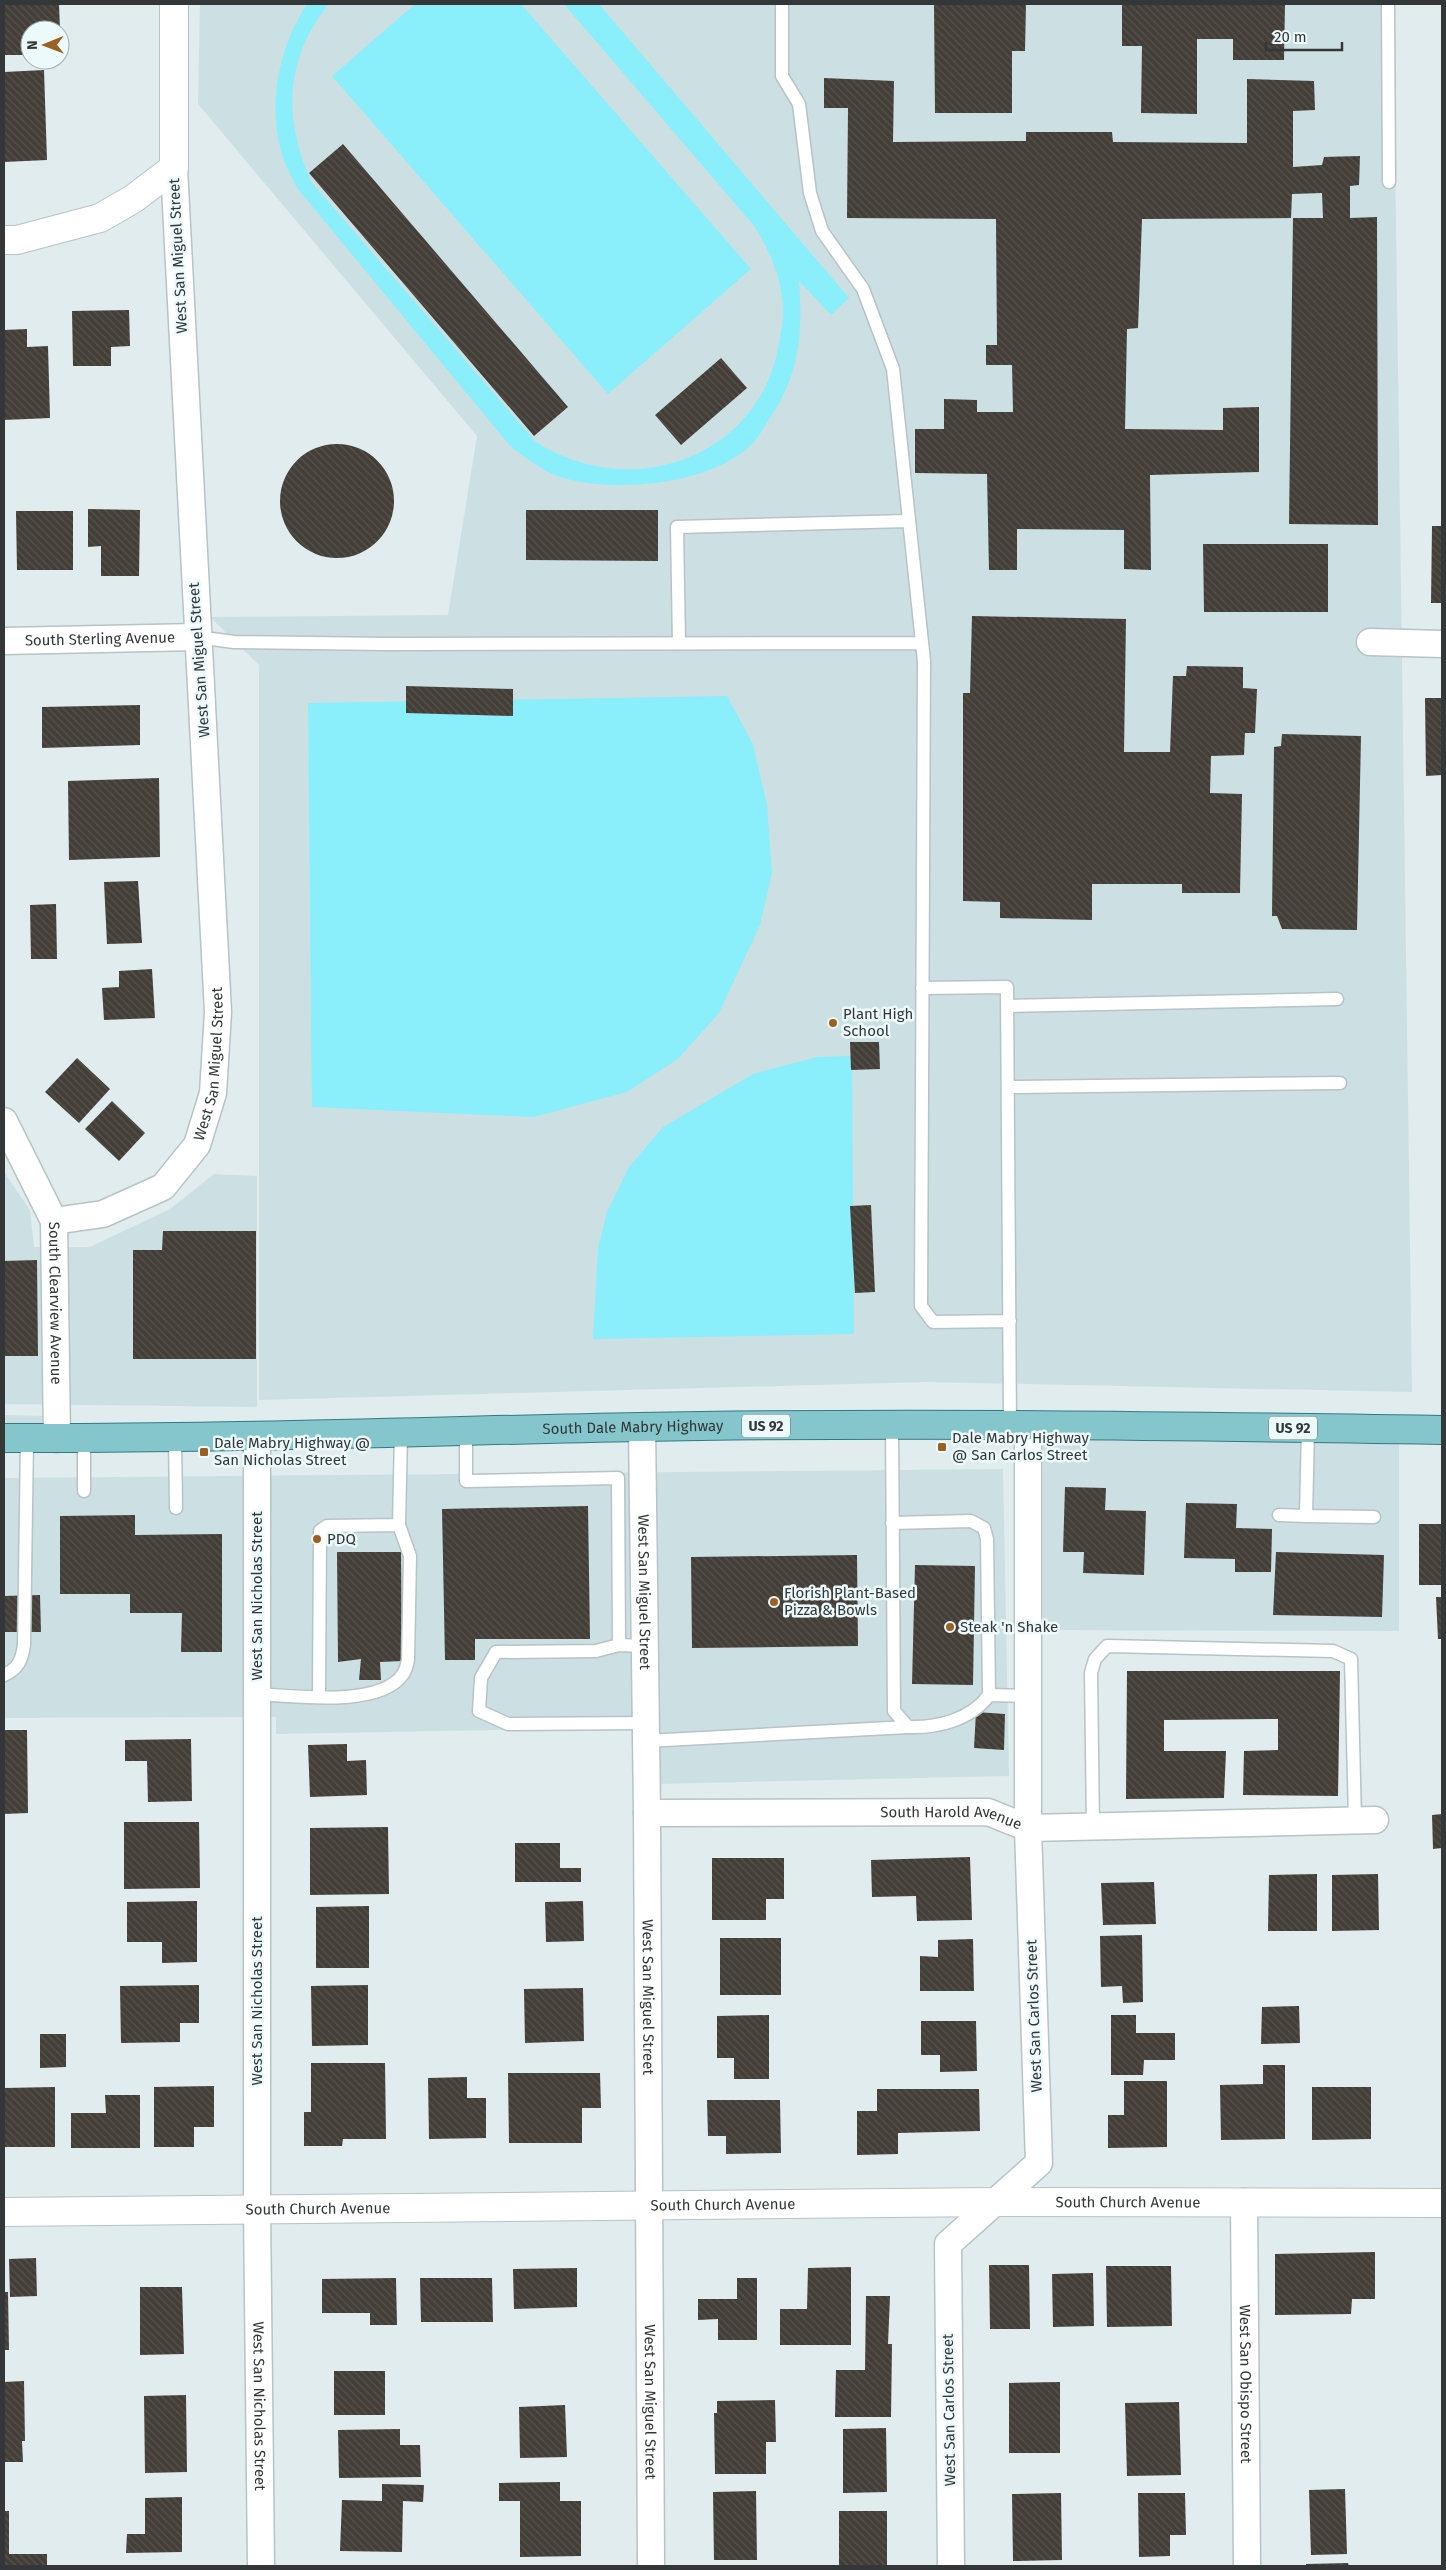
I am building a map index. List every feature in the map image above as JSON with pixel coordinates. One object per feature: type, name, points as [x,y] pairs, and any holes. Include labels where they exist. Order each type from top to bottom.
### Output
[{"type":"main road","name":"South Dale Mabry Highway","points":[[15,1438],[257,1436],[642,1427],[892,1425],[1442,1430]]},
{"type":"street","name":"West San Miguel Street","points":[[54,1221],[104,1214],[163,1187],[197,1145],[214,1093],[218,1012],[174,168],[174,4]]},
{"type":"street","points":[[4,240],[17,240],[100,218],[133,199],[174,168]]},
{"type":"street","name":"South Sterling Avenue","points":[[4,640],[197,637]]},
{"type":"street","points":[[1370,642],[1442,644]]},
{"type":"street","name":"South Clearview Avenue","points":[[4,1121],[54,1221],[57,1439]]},
{"type":"street","name":"West San Carlos Street","points":[[951,2566],[948,2244],[1039,2163],[1028,1828],[1028,1696],[1019,1425]]},
{"type":"street","name":"West San Miguel Street","points":[[642,1427],[632,1646],[646,1732],[651,2566]]},
{"type":"street","name":"West San Nicholas Street","points":[[257,1436],[257,2209],[261,2566]]},
{"type":"street","name":"South Harold Avenue","points":[[647,1813],[988,1812],[1028,1828],[1365,1820]]},
{"type":"street","name":"South Church Avenue","points":[[4,2212],[995,2202],[1442,2203]]},
{"type":"street","name":"West San Obispo Street","points":[[1244,2202],[1247,2566]]},
{"type":"lane","points":[[782,4],[782,76],[799,104],[810,193],[822,231],[863,289],[893,369],[924,661],[921,1306],[933,1322],[1010,1321]]},
{"type":"lane","points":[[1388,4],[1389,182]]},
{"type":"lane","points":[[679,643],[677,527],[908,521]]},
{"type":"lane","points":[[197,637],[234,642],[921,643]]},
{"type":"lane","points":[[922,988],[1007,987],[1010,1321],[1019,1425]]},
{"type":"lane","points":[[1007,1006],[1337,998]]},
{"type":"lane","points":[[1008,1087],[1340,1082]]},
{"type":"lane","points":[[892,1425],[894,1711],[908,1727]]},
{"type":"lane","points":[[1306,1516],[1308,1428]]},
{"type":"lane","points":[[466,1431],[466,1481],[618,1478],[632,1646],[596,1651],[496,1652],[481,1678],[479,1711],[508,1724],[646,1732],[908,1727],[947,1723],[981,1706],[989,1696],[987,1539],[984,1528],[971,1521],[892,1523]]},
{"type":"lane","points":[[257,1694],[346,1698],[368,1694],[393,1684],[403,1674],[408,1660],[410,1556],[399,1525],[401,1433]]},
{"type":"lane","points":[[175,1437],[176,1508]]},
{"type":"lane","points":[[4,1675],[14,1670],[19,1663],[23,1650],[26,1526],[15,1438]]},
{"type":"lane","points":[[84,1438],[84,1491]]},
{"type":"lane","points":[[1279,1515],[1374,1517]]},
{"type":"lane","points":[[319,1697],[320,1531],[327,1526],[399,1525]]},
{"type":"lane","points":[[1093,1827],[1091,1673],[1094,1659],[1107,1646],[1333,1651],[1351,1659],[1365,1820]]},
{"type":"lane","points":[[989,1696],[1028,1696]]},
{"type":"shaded area","name":"Plant High School","points":[[200,4],[1393,4],[1412,1392],[925,1382],[259,1400],[259,665],[210,617],[448,615],[477,436],[198,104]]},
{"type":"shaded area","points":[[307,4],[329,4],[314,25],[303,46],[296,68],[293,90],[296,136],[312,183],[536,442],[572,460],[609,468],[647,468],[682,460],[715,443],[743,420],[764,388],[778,350],[783,303],[776,269],[755,227],[564,4],[599,4],[849,298],[831,315],[799,281],[799,336],[793,370],[779,404],[753,443],[735,457],[714,468],[663,482],[636,485],[585,483],[563,478],[542,469],[511,447],[297,188],[287,167],[279,140],[276,120],[278,79],[282,59],[289,40]]},
{"type":"shaded area","points":[[415,4],[521,4],[751,269],[608,394],[332,76]]},
{"type":"shaded area","points":[[727,696],[753,744],[767,805],[772,873],[760,925],[719,1013],[678,1059],[627,1092],[534,1117],[312,1107],[308,703]]},
{"type":"shaded area","points":[[852,1056],[854,1334],[593,1339],[598,1248],[607,1212],[629,1167],[663,1127],[753,1074],[817,1057]]},
{"type":"shaded area","points":[[4,1172],[30,1210],[34,1247],[90,1247],[170,1209],[214,1174],[257,1176],[257,1407],[4,1404]]},
{"type":"shaded area","points":[[4,1415],[42,1416],[42,1425],[4,1425]]},
{"type":"shaded area","points":[[1043,1438],[1399,1442],[1399,1631],[1043,1630]]},
{"type":"shaded area","points":[[1003,1469],[1009,1776],[656,1784],[655,1727],[276,1734],[276,1717],[4,1718],[4,1478]]},
{"type":"building","points":[[4,4],[59,4],[60,20],[20,20],[20,55],[4,55]]},
{"type":"building","points":[[934,4],[1026,4],[1025,51],[1012,51],[1012,113],[935,113]]},
{"type":"building","points":[[1122,4],[1285,4],[1284,60],[1233,60],[1233,39],[1197,39],[1197,114],[1141,113],[1142,46],[1122,46]]},
{"type":"building","points":[[44,70],[47,160],[4,162],[4,72]]},
{"type":"building","points":[[824,78],[894,81],[893,142],[1026,141],[1026,132],[1112,132],[1113,142],[1247,143],[1247,79],[1314,81],[1315,110],[1293,111],[1293,167],[1322,165],[1324,157],[1360,156],[1359,185],[1350,186],[1350,218],[1377,217],[1378,525],[1289,524],[1293,218],[1323,218],[1322,193],[1292,194],[1291,218],[1142,219],[1138,328],[1127,329],[1125,429],[1223,430],[1223,408],[1259,407],[1259,472],[1150,475],[1151,570],[1124,569],[1124,530],[1017,529],[1017,570],[989,570],[987,474],[915,473],[915,429],[944,429],[944,399],[977,400],[977,412],[1013,412],[1012,365],[986,365],[986,345],[997,345],[996,219],[847,218],[848,108],[824,108]]},
{"type":"building","points":[[343,144],[568,407],[534,436],[309,173]]},
{"type":"building","points":[[129,310],[130,346],[111,347],[111,366],[73,366],[72,311]]},
{"type":"building","points":[[27,329],[27,347],[48,346],[50,418],[4,420],[4,330]]},
{"type":"building","points":[[721,358],[747,388],[681,445],[655,415]]},
{"type":"building","points":[[337,444],[359,449],[377,461],[389,479],[394,501],[389,523],[377,541],[359,553],[337,558],[315,553],[297,541],[285,523],[280,501],[285,479],[297,461],[315,449]]},
{"type":"building","points":[[88,509],[140,510],[139,576],[101,576],[101,546],[88,547]]},
{"type":"building","points":[[526,510],[658,510],[658,561],[526,560]]},
{"type":"building","points":[[16,511],[73,511],[73,570],[17,570]]},
{"type":"building","points":[[1432,526],[1442,526],[1442,603],[1431,603]]},
{"type":"building","points":[[1203,544],[1328,544],[1328,612],[1204,612]]},
{"type":"building","points":[[972,616],[1126,619],[1124,752],[1170,752],[1173,676],[1186,676],[1187,666],[1243,667],[1243,688],[1257,689],[1255,733],[1245,733],[1244,755],[1211,756],[1210,793],[1242,794],[1240,893],[1182,893],[1182,884],[1092,884],[1092,920],[1000,918],[1000,902],[963,901],[963,693],[970,693]]},
{"type":"building","points":[[406,686],[513,689],[513,716],[406,713]]},
{"type":"building","points":[[1425,698],[1442,698],[1442,775],[1426,776]]},
{"type":"building","points":[[140,705],[140,745],[42,748],[42,707]]},
{"type":"building","points":[[1282,734],[1361,736],[1357,930],[1282,929],[1277,916],[1272,916],[1274,747],[1281,746]]},
{"type":"building","points":[[159,778],[160,857],[69,860],[68,781]]},
{"type":"building","points":[[138,881],[142,943],[107,944],[104,882]]},
{"type":"building","points":[[56,904],[57,959],[31,959],[30,905]]},
{"type":"building","points":[[152,969],[155,1018],[104,1020],[102,988],[119,987],[119,971]]},
{"type":"building","points":[[850,1042],[879,1042],[880,1069],[851,1070]]},
{"type":"building","points":[[77,1058],[110,1089],[79,1123],[45,1092]]},
{"type":"building","points":[[112,1101],[145,1133],[119,1161],[85,1129]]},
{"type":"building","points":[[871,1205],[875,1292],[855,1293],[850,1206]]},
{"type":"building","points":[[163,1231],[256,1231],[256,1359],[133,1359],[133,1250],[162,1250]]},
{"type":"building","points":[[37,1260],[38,1356],[4,1356],[4,1261]]},
{"type":"building","points":[[1065,1487],[1106,1488],[1105,1510],[1146,1511],[1144,1575],[1083,1573],[1084,1552],[1063,1552]]},
{"type":"building","points":[[1186,1503],[1237,1504],[1236,1528],[1272,1529],[1271,1572],[1235,1572],[1235,1559],[1184,1558]]},
{"type":"building","points":[[588,1506],[590,1639],[475,1639],[475,1660],[445,1660],[442,1509]]},
{"type":"building","points":[[135,1515],[135,1535],[222,1534],[222,1652],[181,1652],[182,1613],[130,1613],[130,1594],[60,1594],[60,1516]]},
{"type":"building","points":[[1419,1524],[1442,1524],[1442,1585],[1419,1585]]},
{"type":"building","points":[[337,1552],[401,1552],[402,1661],[380,1662],[381,1680],[359,1680],[361,1659],[338,1662]]},
{"type":"building","points":[[1276,1552],[1384,1555],[1382,1617],[1273,1615]]},
{"type":"building","name":"Florish Plant-Based Pizza & Bowls","points":[[857,1555],[858,1646],[692,1648],[691,1557]]},
{"type":"building","points":[[915,1565],[975,1566],[973,1685],[912,1684]]},
{"type":"building","points":[[40,1595],[41,1632],[4,1632],[4,1596]]},
{"type":"building","points":[[1436,1597],[1442,1597],[1442,1639],[1438,1639]]},
{"type":"building","points":[[1127,1671],[1340,1671],[1338,1796],[1243,1795],[1244,1751],[1278,1750],[1278,1719],[1164,1720],[1164,1751],[1226,1751],[1224,1798],[1126,1799]]},
{"type":"building","points":[[976,1712],[1005,1714],[1004,1750],[974,1748]]},
{"type":"building","points":[[4,1730],[27,1730],[28,1813],[4,1814]]},
{"type":"building","points":[[191,1739],[192,1801],[148,1802],[147,1761],[125,1761],[125,1740]]},
{"type":"building","points":[[347,1744],[347,1761],[366,1760],[367,1795],[310,1797],[308,1745]]},
{"type":"building","points":[[1442,1814],[1442,1848],[1433,1849],[1432,1815]]},
{"type":"building","points":[[124,1822],[199,1822],[200,1888],[124,1889]]},
{"type":"building","points":[[388,1827],[389,1894],[310,1895],[310,1828]]},
{"type":"building","points":[[515,1843],[560,1843],[560,1868],[581,1868],[581,1882],[515,1882]]},
{"type":"building","points":[[970,1857],[972,1920],[917,1921],[916,1896],[872,1897],[871,1860]]},
{"type":"building","points":[[712,1858],[784,1858],[784,1899],[766,1899],[766,1920],[712,1920]]},
{"type":"building","points":[[1317,1874],[1317,1931],[1268,1931],[1269,1875]]},
{"type":"building","points":[[1378,1874],[1379,1930],[1332,1931],[1332,1875]]},
{"type":"building","points":[[1154,1882],[1156,1924],[1103,1925],[1101,1883]]},
{"type":"building","points":[[197,1901],[197,1962],[162,1963],[162,1942],[127,1942],[127,1902]]},
{"type":"building","points":[[583,1901],[584,1941],[546,1942],[545,1902]]},
{"type":"building","points":[[369,1906],[369,1968],[316,1968],[316,1907]]},
{"type":"building","points":[[1142,1935],[1143,2002],[1123,2003],[1122,1986],[1101,1987],[1100,1936]]},
{"type":"building","points":[[720,1938],[781,1938],[781,1995],[720,1995]]},
{"type":"building","points":[[973,1939],[974,1991],[920,1991],[920,1956],[938,1957],[938,1940]]},
{"type":"building","points":[[199,1985],[199,2023],[180,2023],[180,2042],[121,2043],[120,1986]]},
{"type":"building","points":[[368,1985],[368,2045],[312,2046],[311,1986]]},
{"type":"building","points":[[583,1988],[584,2041],[525,2043],[524,1989]]},
{"type":"building","points":[[1299,2006],[1300,2043],[1261,2044],[1262,2007]]},
{"type":"building","points":[[769,2015],[769,2079],[734,2079],[734,2058],[717,2058],[717,2016]]},
{"type":"building","points":[[1111,2015],[1136,2015],[1136,2033],[1175,2033],[1175,2060],[1144,2060],[1143,2075],[1111,2075]]},
{"type":"building","points":[[921,2021],[976,2021],[977,2071],[940,2072],[940,2055],[921,2055]]},
{"type":"building","points":[[40,2034],[66,2034],[66,2067],[40,2068]]},
{"type":"building","points":[[311,2063],[385,2063],[386,2139],[343,2139],[342,2146],[304,2146],[304,2112],[311,2112]]},
{"type":"building","points":[[1263,2065],[1285,2065],[1285,2139],[1221,2140],[1220,2085],[1263,2084]]},
{"type":"building","points":[[508,2073],[600,2073],[601,2108],[582,2108],[582,2143],[509,2143]]},
{"type":"building","points":[[467,2077],[467,2098],[486,2098],[486,2138],[429,2139],[428,2078]]},
{"type":"building","points":[[1124,2081],[1167,2081],[1167,2147],[1108,2148],[1108,2115],[1124,2115]]},
{"type":"building","points":[[214,2086],[214,2127],[194,2127],[194,2147],[154,2147],[154,2087]]},
{"type":"building","points":[[55,2087],[55,2147],[4,2147],[4,2088]]},
{"type":"building","points":[[1312,2087],[1371,2087],[1371,2139],[1312,2140]]},
{"type":"building","points":[[877,2089],[979,2089],[980,2131],[898,2133],[898,2154],[857,2155],[857,2111],[877,2111]]},
{"type":"building","points":[[105,2095],[140,2095],[140,2148],[71,2148],[71,2113],[106,2113]]},
{"type":"building","points":[[707,2100],[780,2100],[781,2153],[726,2154],[726,2136],[708,2136]]},
{"type":"building","points":[[1375,2252],[1375,2299],[1352,2299],[1351,2314],[1275,2315],[1275,2254]]},
{"type":"building","points":[[36,2258],[37,2296],[10,2297],[9,2259]]},
{"type":"building","points":[[989,2265],[1029,2265],[1030,2329],[990,2329]]},
{"type":"building","points":[[1106,2266],[1171,2266],[1172,2326],[1107,2327]]},
{"type":"building","points":[[851,2267],[851,2345],[780,2345],[780,2309],[807,2309],[808,2268]]},
{"type":"building","points":[[577,2268],[577,2307],[514,2309],[513,2269]]},
{"type":"building","points":[[1093,2273],[1094,2326],[1053,2327],[1052,2274]]},
{"type":"building","points":[[396,2278],[397,2325],[370,2325],[370,2313],[322,2313],[322,2279]]},
{"type":"building","points":[[420,2278],[492,2278],[493,2322],[421,2322]]},
{"type":"building","points":[[737,2278],[757,2278],[757,2340],[718,2340],[718,2319],[698,2320],[698,2299],[737,2299]]},
{"type":"building","points":[[140,2287],[182,2287],[184,2354],[140,2355]]},
{"type":"building","points":[[4,2292],[8,2292],[9,2350],[4,2350]]},
{"type":"building","points":[[866,2296],[890,2296],[888,2344],[892,2344],[891,2417],[835,2417],[836,2370],[865,2370]]},
{"type":"building","points":[[334,2371],[385,2371],[385,2415],[334,2415]]},
{"type":"building","points":[[24,2381],[25,2441],[22,2441],[23,2462],[4,2462],[4,2382]]},
{"type":"building","points":[[1060,2382],[1060,2453],[1009,2453],[1009,2383]]},
{"type":"building","points":[[186,2395],[187,2472],[145,2473],[144,2396]]},
{"type":"building","points":[[775,2400],[776,2442],[766,2442],[766,2474],[715,2474],[714,2413],[717,2413],[717,2401]]},
{"type":"building","points":[[1179,2402],[1181,2475],[1127,2476],[1125,2403]]},
{"type":"building","points":[[565,2405],[567,2457],[520,2458],[519,2407]]},
{"type":"building","points":[[886,2428],[887,2492],[843,2493],[843,2429]]},
{"type":"building","points":[[400,2429],[400,2445],[420,2445],[421,2477],[339,2478],[338,2430]]},
{"type":"building","points":[[560,2482],[560,2501],[581,2501],[581,2556],[520,2557],[520,2501],[499,2501],[499,2483]]},
{"type":"building","points":[[382,2484],[424,2485],[423,2502],[403,2501],[402,2552],[340,2551],[342,2500],[382,2501]]},
{"type":"building","points":[[1345,2489],[1347,2554],[1311,2555],[1309,2490]]},
{"type":"building","points":[[756,2491],[757,2560],[714,2560],[713,2492]]},
{"type":"building","points":[[1061,2493],[1062,2560],[1013,2561],[1012,2494]]},
{"type":"building","points":[[1138,2493],[1185,2493],[1186,2535],[1170,2535],[1170,2556],[1139,2557]]},
{"type":"building","points":[[182,2497],[182,2552],[126,2553],[127,2534],[145,2534],[145,2498]]},
{"type":"building","points":[[4,2511],[9,2511],[9,2554],[47,2554],[47,2566],[4,2566]]},
{"type":"building","points":[[839,2511],[887,2511],[887,2566],[839,2566]]},
{"type":"building","points":[[1348,2563],[1349,2566],[1306,2566],[1306,2564]]},
{"type":"place","name":"Plant High School","points":[[833,1023]]},
{"type":"place","name":"Dale Mabry Highway @ San Carlos Street","points":[[942,1447]]},
{"type":"place","name":"Dale Mabry Highway @ San Nicholas Street","points":[[204,1452]]},
{"type":"place","name":"PDQ","points":[[317,1539]]},
{"type":"place","name":"Florish Plant-Based Pizza & Bowls","points":[[774,1602]]},
{"type":"place","name":"Steak 'n Shake","points":[[950,1627]]}]
